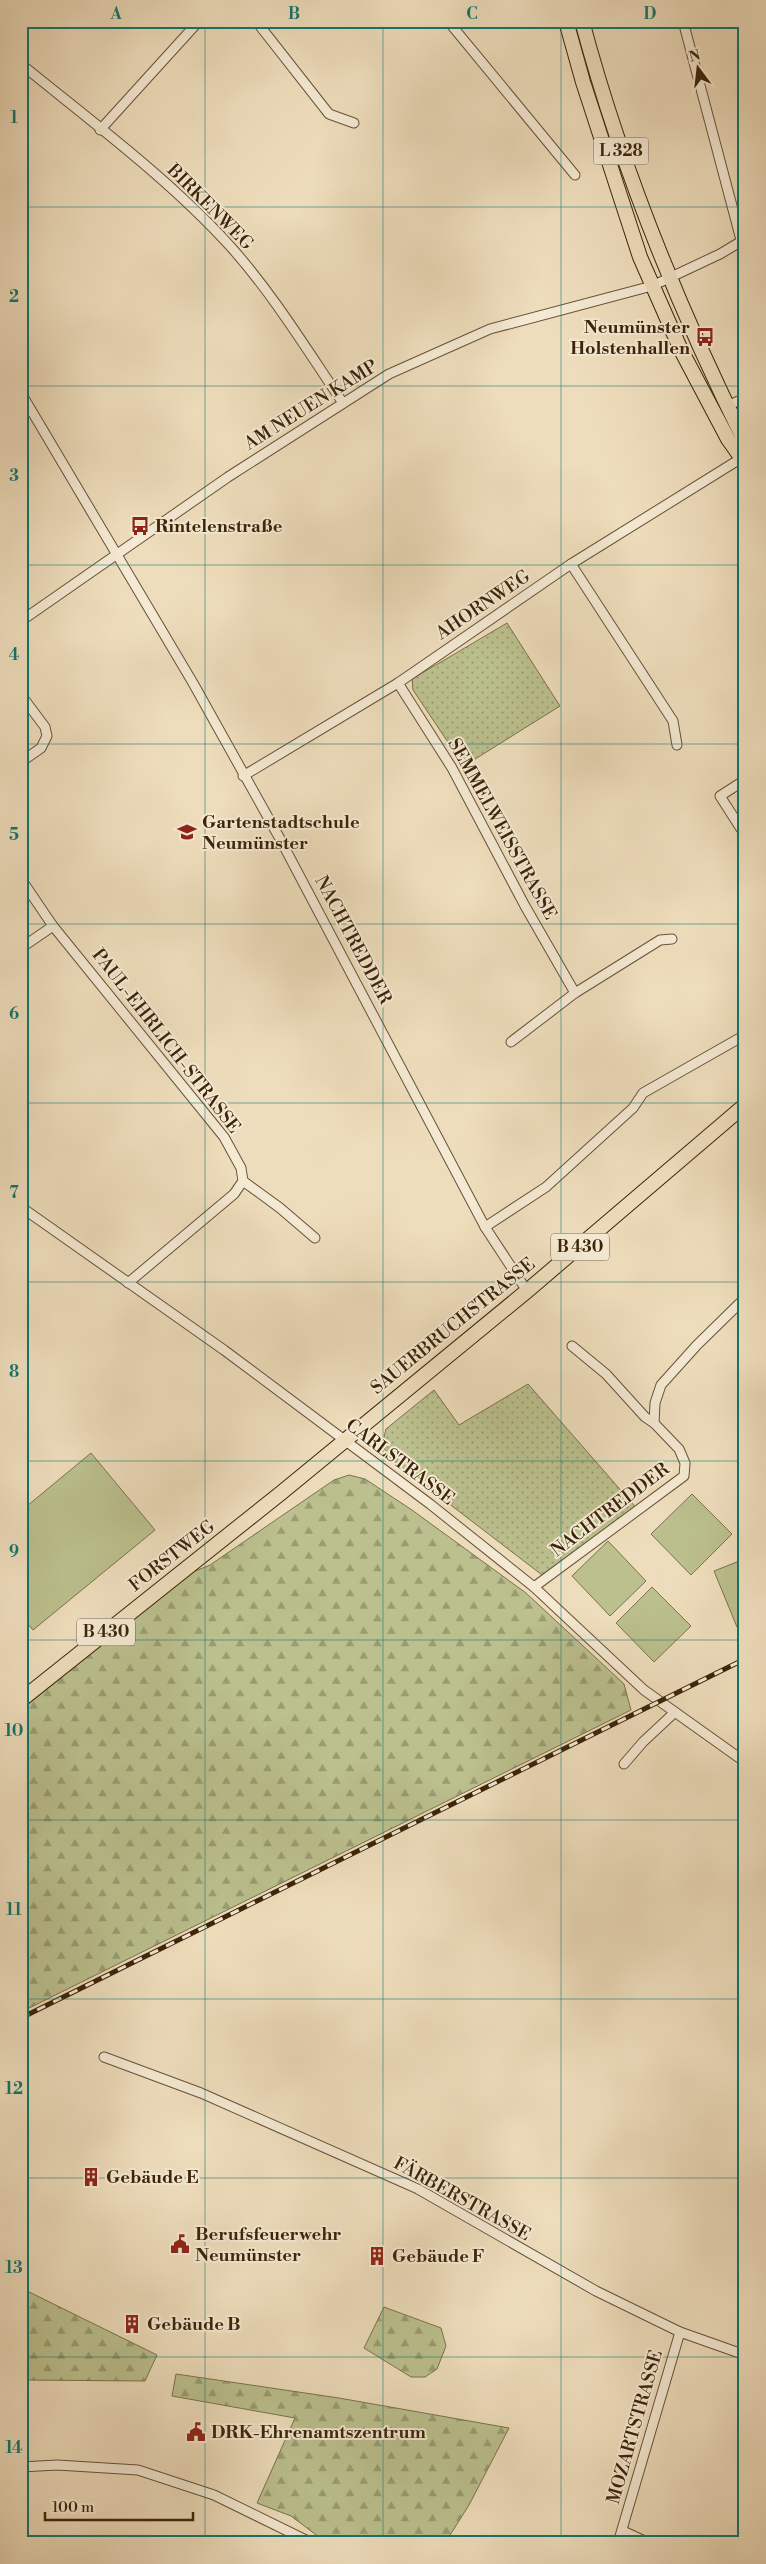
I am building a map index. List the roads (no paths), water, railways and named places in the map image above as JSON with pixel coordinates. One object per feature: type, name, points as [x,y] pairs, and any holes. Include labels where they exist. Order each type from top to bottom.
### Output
[{"type":"main road","name":"L 328","points":[[566,21],[612,175],[652,286],[703,392],[742,461]]},
{"type":"main road","name":"L 328","points":[[582,21],[598,81],[622,154],[669,279],[745,442]]},
{"type":"main road","name":"SAUERBRUCHSTRASSE","points":[[344,1440],[527,1291],[745,1105]]},
{"type":"main road","name":"FORSTWEG","points":[[21,1700],[261,1509],[344,1440]]},
{"type":"street","points":[[100,130],[199,21]]},
{"type":"street","points":[[256,21],[329,114],[354,123]]},
{"type":"street","points":[[448,21],[575,175]]},
{"type":"street","points":[[683,21],[740,242],[745,255]]},
{"type":"street","name":"BIRKENWEG","points":[[21,64],[168,186],[230,246],[290,325],[343,404]]},
{"type":"street","name":"AM NEUEN KAMP","points":[[21,621],[228,477],[389,374],[490,329],[652,286],[740,242]]},
{"type":"street","points":[[703,392],[720,405],[727,406],[745,398]]},
{"type":"street","points":[[21,393],[115,554]]},
{"type":"street","points":[[722,428],[723,416],[727,406]]},
{"type":"street","name":"AHORNWEG","points":[[243,776],[398,682],[571,564],[742,461]]},
{"type":"street","name":"NACHTREDDER","points":[[115,554],[193,683],[243,776],[280,837],[485,1228],[527,1291]]},
{"type":"street","points":[[571,564],[673,721],[677,745]]},
{"type":"street","name":"SEMMELWEISSTRASSE","points":[[398,682],[452,768],[525,906],[575,993]]},
{"type":"street","points":[[21,695],[45,727],[47,736],[41,748],[21,762]]},
{"type":"street","points":[[745,780],[720,796],[745,835]]},
{"type":"street","name":"PAUL-EHRLICH-STRASSE","points":[[21,879],[53,926],[224,1137],[241,1168],[243,1181]]},
{"type":"street","points":[[21,948],[53,926]]},
{"type":"street","points":[[511,1042],[575,993],[660,940],[672,939]]},
{"type":"street","points":[[485,1228],[546,1187],[633,1108],[643,1093],[745,1035]]},
{"type":"street","points":[[128,1283],[222,1205],[234,1194],[243,1181],[280,1208],[315,1238]]},
{"type":"street","name":"CARLSTRASSE","points":[[21,1207],[224,1350],[430,1504],[534,1587],[644,1690],[674,1714],[745,1762]]},
{"type":"street","points":[[654,1423],[655,1403],[661,1385],[696,1345],[745,1298]]},
{"type":"street","name":"NACHTREDDER","points":[[534,1587],[684,1476],[685,1463],[679,1449],[654,1423],[645,1417],[606,1374],[572,1346]]},
{"type":"street","points":[[624,1764],[643,1742],[674,1714]]},
{"type":"street","name":"FÄRBERSTRASSE","points":[[104,2057],[200,2092],[418,2189],[596,2291],[680,2332],[745,2355]]},
{"type":"street","name":"MOZARTSTRASSE","points":[[618,2543],[680,2332]]},
{"type":"street","points":[[21,2467],[57,2465],[138,2470],[214,2495],[312,2543]]},
{"type":"street","name":"MOZARTSTRASSE","points":[[623,2531],[649,2543]]},
{"type":"railway","points":[[21,2018],[745,1659]]},
{"type":"place","name":"Neumünster Holstenhallen","points":[[705,337]]},
{"type":"place","name":"Rintelenstraße","points":[[140,526]]},
{"type":"place","name":"Gartenstadtschule Neumünster","points":[[187,832]]},
{"type":"place","name":"Gebäude E","points":[[91,2177]]},
{"type":"place","name":"Berufsfeuerwehr Neumünster","points":[[180,2244]]},
{"type":"place","name":"Gebäude F","points":[[377,2256]]},
{"type":"place","name":"Gebäude B","points":[[132,2324]]},
{"type":"place","name":"DRK-Ehrenamtszentrum","points":[[196,2432]]}]
